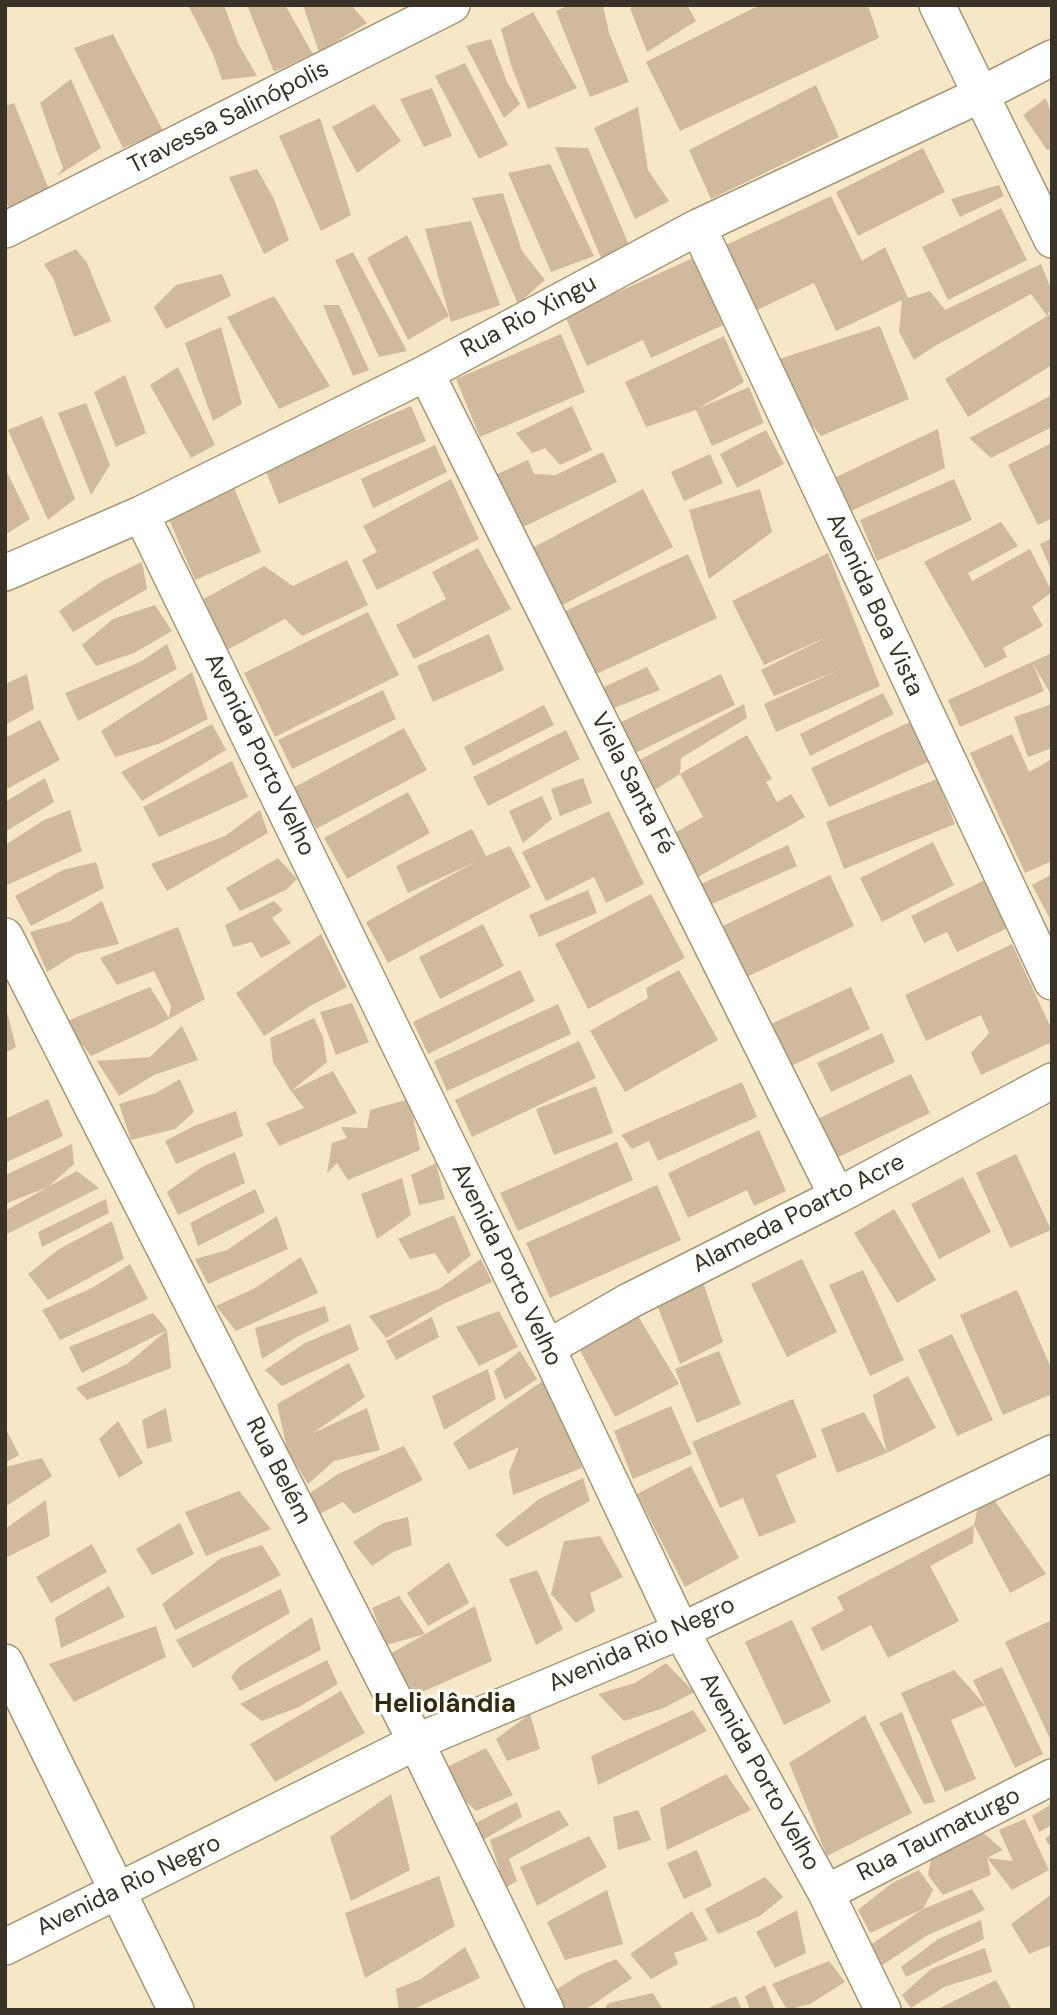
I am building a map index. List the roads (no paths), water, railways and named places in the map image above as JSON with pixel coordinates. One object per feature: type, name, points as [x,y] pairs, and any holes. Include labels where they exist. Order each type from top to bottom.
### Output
[{"type":"street","name":"Travessa Salinópolis","points":[[5,230],[452,5]]},
{"type":"street","points":[[937,5],[1052,240]]},
{"type":"street","name":"Rua Rio Xingu","points":[[5,573],[141,514],[426,373],[698,227],[981,95],[1052,58]]},
{"type":"street","name":"Avenida Boa Vista","points":[[698,227],[1052,982]]},
{"type":"street","name":"Viela Santa Fé","points":[[426,373],[837,1196]]},
{"type":"street","name":"Avenida Porto Velho","points":[[141,514],[547,1348],[681,1631],[826,1893],[883,2010]]},
{"type":"street","name":"Rua Belém","points":[[5,936],[416,1742],[546,2010]]},
{"type":"street","name":"Alameda Poarto Acre","points":[[547,1348],[629,1301],[837,1196],[1052,1081]]},
{"type":"street","name":"Avenida Rio Negro","points":[[5,1947],[416,1742],[681,1631],[1052,1454]]},
{"type":"street","points":[[5,1662],[176,2010]]},
{"type":"street","name":"Rua Taumaturgo","points":[[826,1893],[1052,1777]]},
{"type":"district","name":"Heliolândia","points":[[445,1705]]}]
